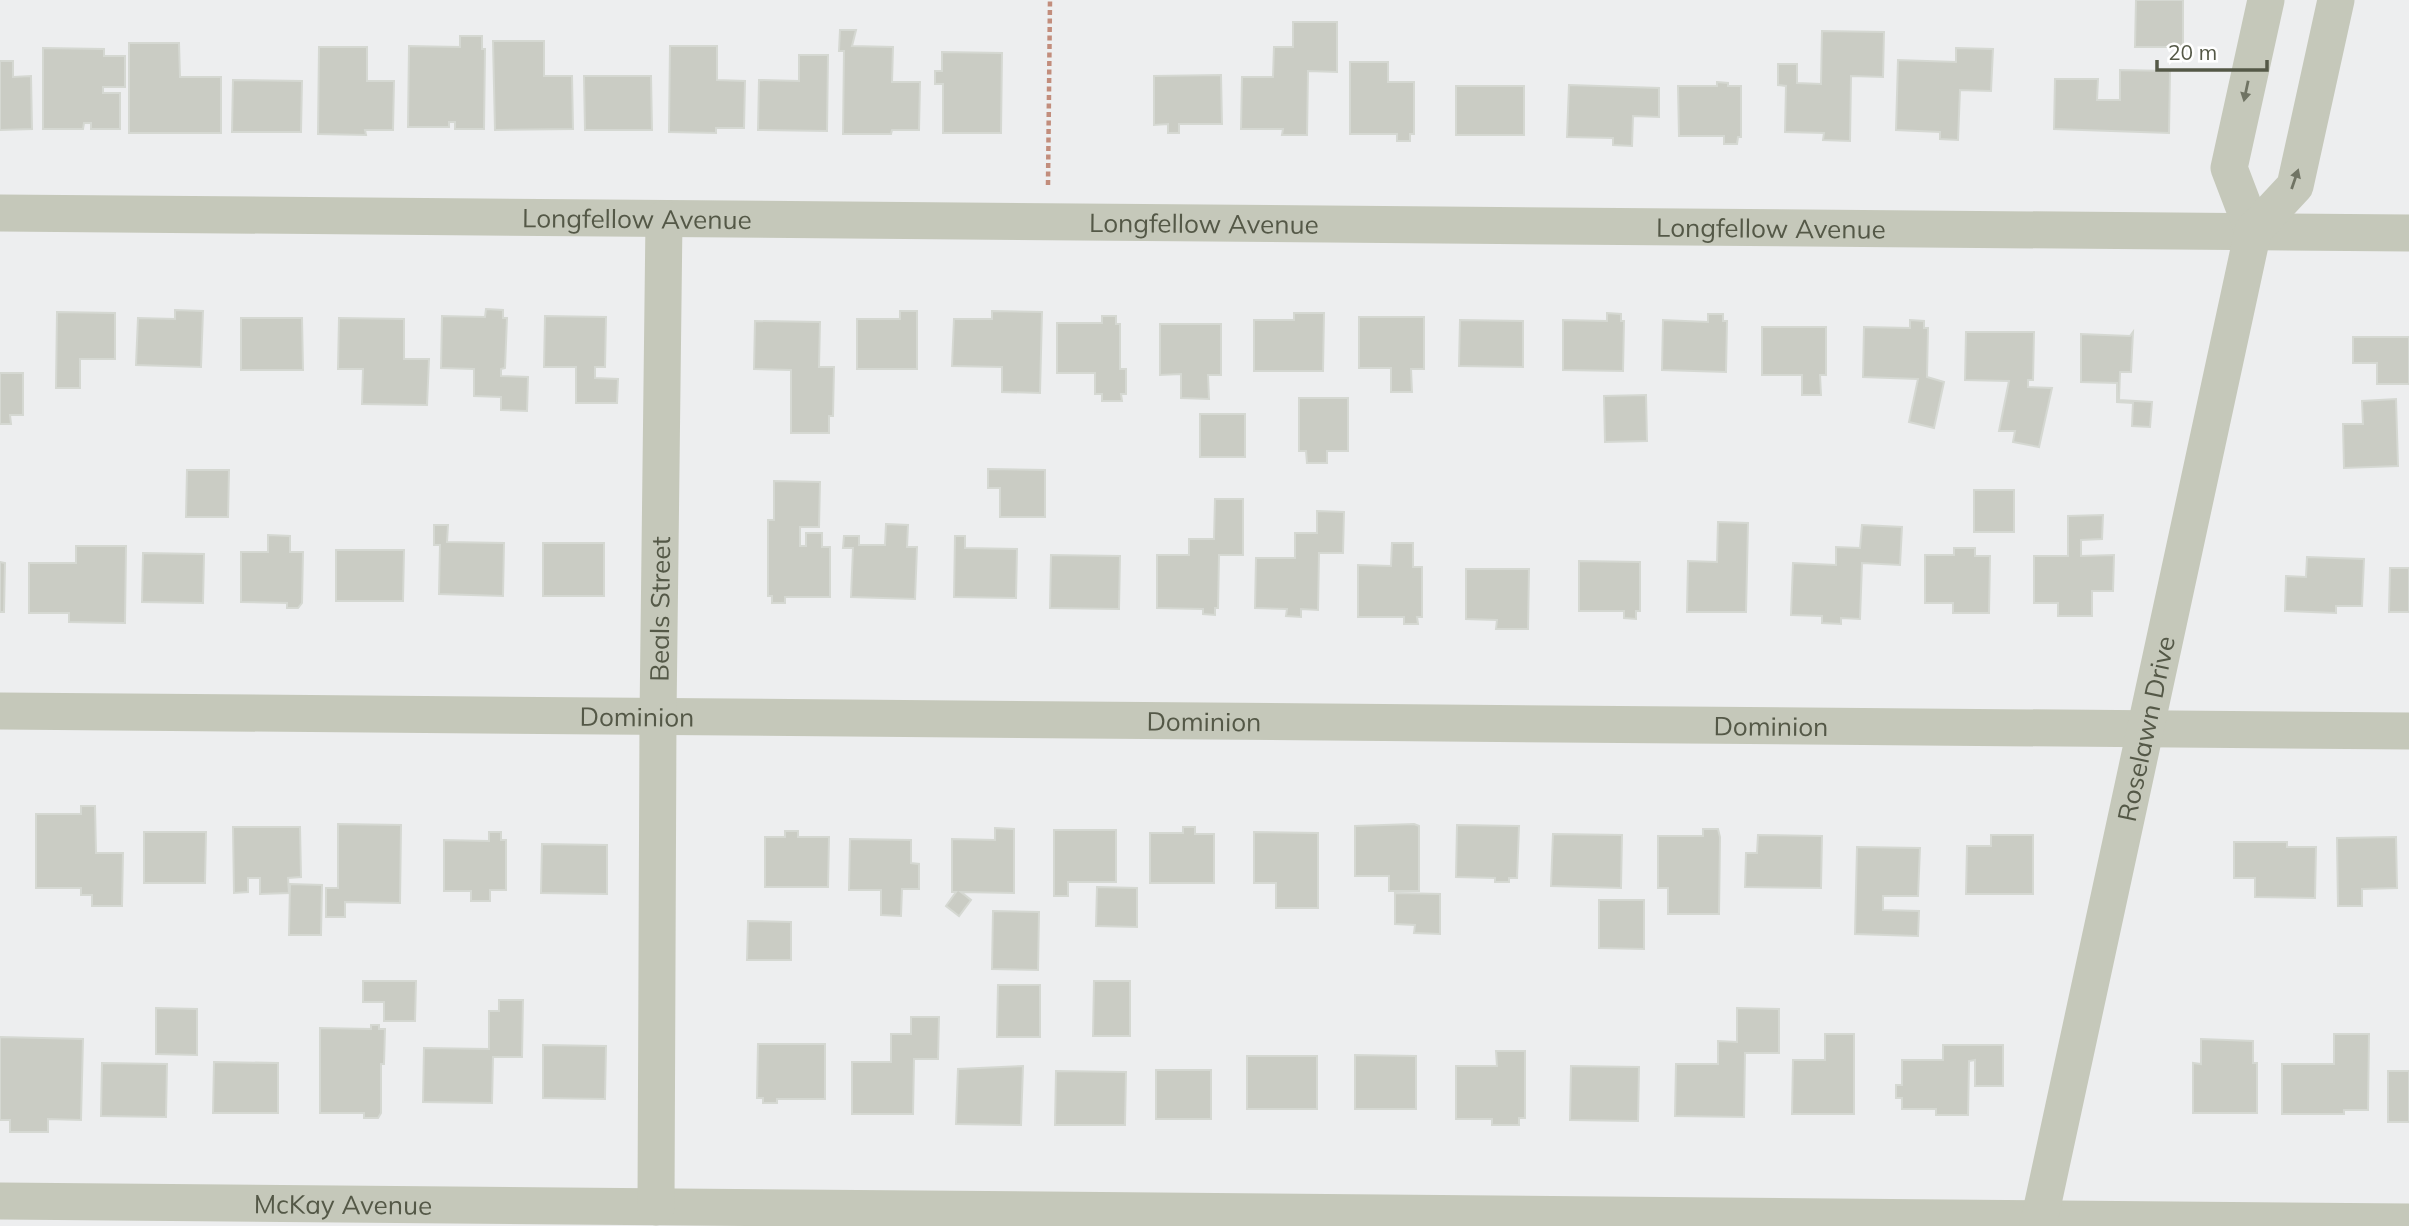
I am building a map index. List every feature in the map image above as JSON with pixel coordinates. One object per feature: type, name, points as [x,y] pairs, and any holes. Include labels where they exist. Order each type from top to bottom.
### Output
[{"type":"street","points":[[2266,0],[2229,168],[2253,232],[2295,186],[2336,0]]},
{"type":"street","name":"Longfellow Avenue","points":[[0,213],[2409,233]]},
{"type":"street","name":"Beals Street","points":[[656,1206],[664,219]]},
{"type":"street","name":"Roselawn Drive","points":[[2039,1223],[2253,232]]},
{"type":"street","name":"Dominion","points":[[0,711],[2409,731]]},
{"type":"street","name":"McKay Avenue","points":[[0,1200],[2039,1223],[2409,1222]]},
{"type":"path","points":[[1048,188],[1050,0]]},
{"type":"building","points":[[2136,0],[2183,0],[2183,47],[2135,47]]},
{"type":"building","points":[[1293,22],[1337,22],[1337,72],[1308,71],[1307,135],[1282,135],[1283,129],[1241,129],[1242,77],[1273,77],[1274,47],[1293,47]]},
{"type":"building","points":[[840,30],[856,30],[852,46],[893,47],[892,82],[920,82],[919,130],[892,130],[891,134],[843,134],[844,51],[839,51]]},
{"type":"building","points":[[1822,31],[1884,32],[1883,77],[1851,76],[1850,141],[1823,140],[1824,133],[1785,132],[1786,86],[1778,85],[1778,64],[1797,64],[1797,83],[1821,84]]},
{"type":"building","points":[[460,36],[482,36],[482,49],[485,49],[484,129],[455,129],[455,122],[449,122],[449,127],[408,127],[409,46],[460,47]]},
{"type":"building","points":[[493,41],[544,41],[544,76],[572,76],[573,129],[495,130]]},
{"type":"building","points":[[129,43],[179,43],[180,77],[221,77],[221,133],[129,133]]},
{"type":"building","points":[[670,46],[717,46],[717,80],[745,81],[744,128],[716,128],[716,133],[669,132]]},
{"type":"building","points":[[319,47],[367,47],[367,81],[394,81],[393,130],[365,130],[366,135],[318,134]]},
{"type":"building","points":[[43,48],[104,49],[104,56],[125,56],[125,87],[103,87],[103,93],[120,93],[120,129],[91,129],[91,123],[84,123],[83,129],[43,129]]},
{"type":"building","points":[[1956,48],[1993,49],[1991,91],[1960,90],[1958,140],[1940,139],[1940,132],[1896,130],[1898,60],[1956,62]]},
{"type":"building","points":[[942,52],[1002,53],[1001,133],[943,133],[943,84],[935,84],[935,71],[942,71]]},
{"type":"building","points":[[799,55],[828,55],[827,131],[758,130],[759,80],[799,81]]},
{"type":"building","points":[[0,61],[13,61],[13,77],[31,76],[32,129],[0,130]]},
{"type":"building","points":[[1350,62],[1388,62],[1388,82],[1414,82],[1414,134],[1410,134],[1410,141],[1397,141],[1397,134],[1350,134]]},
{"type":"building","points":[[2120,70],[2170,71],[2169,133],[2054,129],[2055,79],[2098,79],[2097,100],[2120,100]]},
{"type":"building","points":[[1221,75],[1222,124],[1179,124],[1179,133],[1168,133],[1168,124],[1154,125],[1154,76]]},
{"type":"building","points":[[584,76],[651,76],[652,130],[585,130]]},
{"type":"building","points":[[233,80],[302,81],[301,132],[232,132]]},
{"type":"building","points":[[1717,82],[1728,83],[1728,86],[1741,86],[1741,137],[1738,137],[1737,144],[1724,144],[1724,136],[1679,136],[1678,86],[1717,86]]},
{"type":"building","points":[[1569,85],[1659,88],[1659,117],[1633,116],[1632,146],[1613,145],[1613,138],[1567,137]]},
{"type":"building","points":[[1456,86],[1524,86],[1524,135],[1456,135]]},
{"type":"building","points":[[486,309],[503,310],[503,318],[507,318],[505,368],[501,369],[501,376],[528,377],[527,411],[501,410],[501,397],[474,396],[474,369],[441,368],[442,316],[485,317]]},
{"type":"building","points":[[175,310],[203,311],[201,367],[136,365],[138,318],[175,319]]},
{"type":"building","points":[[900,311],[917,311],[917,369],[857,369],[857,319],[900,319]]},
{"type":"building","points":[[992,311],[1042,312],[1040,393],[1002,392],[1002,367],[952,366],[954,319],[992,319]]},
{"type":"building","points":[[57,312],[115,313],[115,359],[80,359],[80,388],[56,388]]},
{"type":"building","points":[[1294,313],[1324,313],[1323,371],[1254,371],[1254,320],[1294,320]]},
{"type":"building","points":[[1607,313],[1621,314],[1621,321],[1624,321],[1623,371],[1563,370],[1563,320],[1607,321]]},
{"type":"building","points":[[1708,314],[1723,314],[1723,321],[1727,321],[1726,372],[1662,370],[1663,320],[1708,322]]},
{"type":"building","points":[[545,316],[606,317],[605,367],[595,367],[595,378],[618,379],[617,403],[576,403],[576,367],[544,367]]},
{"type":"building","points":[[1102,316],[1116,316],[1116,324],[1120,324],[1120,369],[1126,369],[1126,394],[1121,394],[1122,401],[1102,401],[1102,394],[1095,394],[1095,373],[1057,373],[1057,323],[1102,323]]},
{"type":"building","points":[[1359,317],[1424,317],[1424,369],[1411,369],[1412,392],[1391,392],[1391,368],[1359,368]]},
{"type":"building","points":[[241,318],[302,318],[303,370],[241,370]]},
{"type":"building","points":[[339,318],[404,319],[404,359],[429,359],[427,405],[362,404],[363,369],[338,369]]},
{"type":"building","points":[[1460,320],[1523,321],[1523,367],[1459,366]]},
{"type":"building","points":[[1910,320],[1924,321],[1924,328],[1928,328],[1927,377],[1944,382],[1934,428],[1909,422],[1918,379],[1863,377],[1864,327],[1910,328]]},
{"type":"building","points":[[755,321],[820,322],[819,367],[834,367],[833,416],[829,416],[829,433],[791,433],[791,370],[754,369]]},
{"type":"building","points":[[1160,324],[1221,324],[1221,375],[1208,375],[1209,399],[1181,398],[1181,374],[1160,375]]},
{"type":"building","points":[[1762,327],[1826,327],[1826,375],[1820,375],[1821,395],[1802,395],[1802,375],[1762,375]]},
{"type":"building","points":[[1966,332],[2034,332],[2033,380],[2028,380],[2028,387],[2052,388],[2039,447],[2013,442],[2015,431],[1999,431],[2009,381],[1965,380]]},
{"type":"building","points":[[2133,332],[2131,372],[2120,372],[2119,400],[2152,402],[2150,427],[2132,426],[2133,403],[2117,402],[2117,383],[2081,382],[2081,334],[2130,336]]},
{"type":"building","points":[[2353,337],[2409,337],[2409,384],[2377,384],[2377,363],[2353,363]]},
{"type":"building","points":[[0,373],[23,373],[23,415],[10,415],[11,424],[0,424]]},
{"type":"building","points":[[1646,395],[1647,441],[1605,442],[1604,396]]},
{"type":"building","points":[[1299,398],[1348,398],[1348,451],[1327,451],[1327,463],[1307,463],[1306,451],[1299,451]]},
{"type":"building","points":[[2396,399],[2398,466],[2344,468],[2343,424],[2363,424],[2362,401]]},
{"type":"building","points":[[1200,414],[1245,414],[1245,457],[1200,457]]},
{"type":"building","points":[[988,469],[1045,470],[1045,517],[1000,517],[1000,488],[988,488]]},
{"type":"building","points":[[187,470],[229,470],[228,517],[186,517]]},
{"type":"building","points":[[774,481],[820,482],[819,527],[800,527],[800,546],[806,546],[806,533],[822,533],[822,547],[830,547],[830,597],[785,597],[785,603],[772,603],[772,596],[768,596],[768,520],[774,520]]},
{"type":"building","points":[[1974,490],[2014,490],[2014,532],[1974,532]]},
{"type":"building","points":[[1215,499],[1243,499],[1243,555],[1219,555],[1218,608],[1215,608],[1215,615],[1203,614],[1203,609],[1157,608],[1157,555],[1189,555],[1189,539],[1214,539]]},
{"type":"building","points":[[1317,511],[1344,512],[1343,553],[1319,553],[1318,610],[1301,609],[1301,617],[1286,616],[1287,609],[1255,608],[1256,558],[1295,558],[1295,533],[1317,533]]},
{"type":"building","points":[[2103,515],[2102,539],[2081,540],[2081,556],[2114,555],[2113,591],[2092,591],[2092,616],[2058,616],[2058,603],[2034,603],[2034,556],[2068,556],[2068,516]]},
{"type":"building","points":[[1718,522],[1748,523],[1746,612],[1687,612],[1688,561],[1717,562]]},
{"type":"building","points":[[886,524],[908,525],[907,547],[917,547],[915,599],[851,597],[853,548],[843,548],[844,536],[859,536],[859,545],[885,545]]},
{"type":"building","points":[[434,525],[448,525],[447,542],[504,543],[503,596],[439,594],[440,545],[434,545]]},
{"type":"building","points":[[1862,525],[1902,527],[1900,565],[1862,563],[1860,619],[1841,618],[1841,624],[1822,623],[1822,616],[1791,615],[1793,563],[1836,565],[1836,547],[1860,548]]},
{"type":"building","points":[[268,535],[290,536],[290,552],[303,552],[302,603],[298,608],[287,608],[287,603],[241,602],[241,552],[268,552]]},
{"type":"building","points":[[955,536],[965,536],[965,548],[1017,549],[1016,598],[954,597]]},
{"type":"building","points":[[543,543],[604,543],[604,596],[543,596]]},
{"type":"building","points":[[1392,543],[1413,543],[1413,567],[1422,567],[1422,617],[1417,617],[1418,624],[1404,624],[1404,617],[1358,617],[1358,565],[1391,566]]},
{"type":"building","points":[[76,546],[126,546],[125,623],[69,622],[69,613],[29,613],[29,563],[76,563]]},
{"type":"building","points":[[1954,548],[1975,548],[1975,556],[1990,556],[1989,613],[1953,613],[1953,603],[1925,603],[1925,555],[1954,555]]},
{"type":"building","points":[[336,550],[404,550],[403,601],[336,601]]},
{"type":"building","points":[[143,553],[204,554],[203,603],[142,602]]},
{"type":"building","points":[[1051,555],[1120,556],[1119,609],[1050,608]]},
{"type":"building","points":[[2307,557],[2364,559],[2362,606],[2336,606],[2336,613],[2285,611],[2286,576],[2306,577]]},
{"type":"building","points":[[1579,561],[1640,562],[1640,611],[1636,611],[1636,619],[1624,618],[1624,611],[1579,611]]},
{"type":"building","points":[[0,562],[5,563],[4,612],[0,612]]},
{"type":"building","points":[[2390,568],[2409,568],[2409,612],[2389,612]]},
{"type":"building","points":[[1466,569],[1529,569],[1528,629],[1496,629],[1497,620],[1466,619]]},
{"type":"building","points":[[81,806],[95,806],[96,853],[123,853],[122,906],[92,906],[92,895],[81,895],[81,888],[36,888],[36,814],[81,814]]},
{"type":"building","points":[[338,824],[401,825],[400,903],[345,902],[345,917],[326,917],[326,888],[338,888]]},
{"type":"building","points":[[1457,825],[1519,826],[1517,878],[1509,878],[1509,882],[1495,882],[1495,878],[1456,877]]},
{"type":"building","points":[[1355,826],[1419,826],[1419,891],[1389,891],[1389,876],[1355,876]]},
{"type":"building","points":[[233,827],[300,827],[301,877],[288,878],[289,893],[260,894],[260,878],[248,878],[248,892],[234,893]]},
{"type":"building","points":[[1183,827],[1195,827],[1195,834],[1214,834],[1214,883],[1150,883],[1150,833],[1183,833]]},
{"type":"building","points":[[995,828],[1014,829],[1014,893],[961,892],[971,900],[959,916],[946,906],[956,892],[952,892],[952,839],[995,840]]},
{"type":"building","points":[[1703,829],[1718,829],[1720,837],[1719,914],[1668,914],[1668,888],[1658,888],[1658,836],[1703,836]]},
{"type":"building","points":[[1054,830],[1116,830],[1116,882],[1068,882],[1068,896],[1054,896]]},
{"type":"building","points":[[785,831],[798,831],[798,837],[829,837],[828,887],[765,887],[765,837],[785,837]]},
{"type":"building","points":[[144,832],[206,832],[205,883],[144,883]]},
{"type":"building","points":[[489,832],[501,832],[501,840],[506,840],[506,890],[490,890],[490,901],[471,901],[471,891],[444,891],[444,840],[489,841]]},
{"type":"building","points":[[1254,832],[1318,833],[1318,908],[1276,908],[1276,883],[1254,883]]},
{"type":"building","points":[[1553,834],[1622,835],[1621,888],[1551,886]]},
{"type":"building","points":[[1758,835],[1822,836],[1821,888],[1745,887],[1746,853],[1757,853]]},
{"type":"building","points":[[1991,835],[2033,835],[2033,894],[1966,894],[1967,846],[1991,846]]},
{"type":"building","points":[[2396,837],[2397,888],[2362,889],[2362,906],[2338,906],[2337,838]]},
{"type":"building","points":[[850,839],[911,840],[911,863],[919,864],[919,889],[902,889],[901,916],[881,915],[881,890],[849,890]]},
{"type":"building","points":[[2234,842],[2287,842],[2287,847],[2316,847],[2315,898],[2255,897],[2255,878],[2234,878]]},
{"type":"building","points":[[542,844],[607,845],[607,894],[541,893]]},
{"type":"building","points":[[1857,847],[1920,848],[1918,896],[1883,896],[1883,910],[1919,911],[1918,936],[1855,934]]},
{"type":"building","points":[[290,884],[322,885],[321,935],[289,935]]},
{"type":"building","points":[[1097,887],[1137,888],[1137,927],[1096,926]]},
{"type":"building","points":[[1395,893],[1440,894],[1440,934],[1414,933],[1415,925],[1395,924]]},
{"type":"building","points":[[1599,900],[1644,900],[1644,949],[1599,948]]},
{"type":"building","points":[[993,911],[1039,912],[1038,970],[992,969]]},
{"type":"building","points":[[748,921],[791,922],[791,960],[747,960]]},
{"type":"building","points":[[363,981],[416,981],[415,1021],[384,1021],[384,1002],[363,1002]]},
{"type":"building","points":[[1094,981],[1130,981],[1130,1036],[1093,1036]]},
{"type":"building","points":[[998,985],[1040,985],[1040,1037],[997,1037]]},
{"type":"building","points":[[499,1000],[523,1000],[522,1057],[493,1057],[492,1103],[423,1102],[424,1048],[489,1049],[489,1011],[499,1011]]},
{"type":"building","points":[[156,1008],[197,1009],[197,1055],[156,1054]]},
{"type":"building","points":[[1737,1008],[1779,1009],[1779,1053],[1745,1053],[1744,1117],[1675,1116],[1676,1064],[1718,1064],[1718,1041],[1737,1042]]},
{"type":"building","points":[[911,1017],[939,1017],[938,1059],[914,1059],[913,1114],[852,1114],[852,1062],[891,1062],[891,1034],[911,1034]]},
{"type":"building","points":[[371,1025],[379,1025],[379,1029],[385,1029],[384,1064],[381,1064],[381,1113],[378,1118],[364,1118],[364,1113],[320,1113],[320,1028],[371,1029]]},
{"type":"building","points":[[1825,1034],[1854,1034],[1854,1114],[1792,1114],[1793,1060],[1825,1060]]},
{"type":"building","points":[[2334,1034],[2369,1034],[2368,1110],[2344,1110],[2344,1114],[2282,1114],[2282,1064],[2334,1064]]},
{"type":"building","points":[[0,1037],[83,1039],[81,1120],[48,1119],[48,1132],[10,1132],[10,1120],[0,1120]]},
{"type":"building","points":[[2201,1039],[2253,1041],[2253,1063],[2257,1063],[2257,1113],[2193,1113],[2193,1063],[2201,1064]]},
{"type":"building","points":[[758,1044],[825,1044],[825,1099],[777,1099],[777,1103],[763,1103],[763,1098],[757,1098]]},
{"type":"building","points":[[543,1045],[606,1046],[605,1099],[543,1098]]},
{"type":"building","points":[[1943,1045],[2003,1045],[2003,1086],[1975,1086],[1975,1060],[1969,1061],[1968,1115],[1936,1115],[1936,1109],[1902,1109],[1902,1098],[1896,1098],[1896,1085],[1902,1085],[1902,1060],[1943,1060]]},
{"type":"building","points":[[1496,1051],[1525,1051],[1525,1118],[1519,1118],[1519,1125],[1492,1125],[1492,1119],[1456,1119],[1456,1066],[1497,1066]]},
{"type":"building","points":[[1355,1055],[1416,1056],[1416,1109],[1355,1109]]},
{"type":"building","points":[[1247,1056],[1317,1056],[1317,1109],[1247,1109]]},
{"type":"building","points":[[214,1062],[278,1063],[278,1113],[213,1113]]},
{"type":"building","points":[[102,1063],[167,1064],[166,1117],[101,1116]]},
{"type":"building","points":[[1023,1066],[1021,1125],[956,1124],[958,1069]]},
{"type":"building","points":[[1571,1066],[1639,1067],[1638,1121],[1570,1120]]},
{"type":"building","points":[[1156,1070],[1211,1070],[1211,1119],[1156,1119]]},
{"type":"building","points":[[1056,1071],[1126,1072],[1125,1125],[1055,1125]]},
{"type":"building","points":[[2388,1071],[2409,1071],[2409,1122],[2388,1122]]}]
